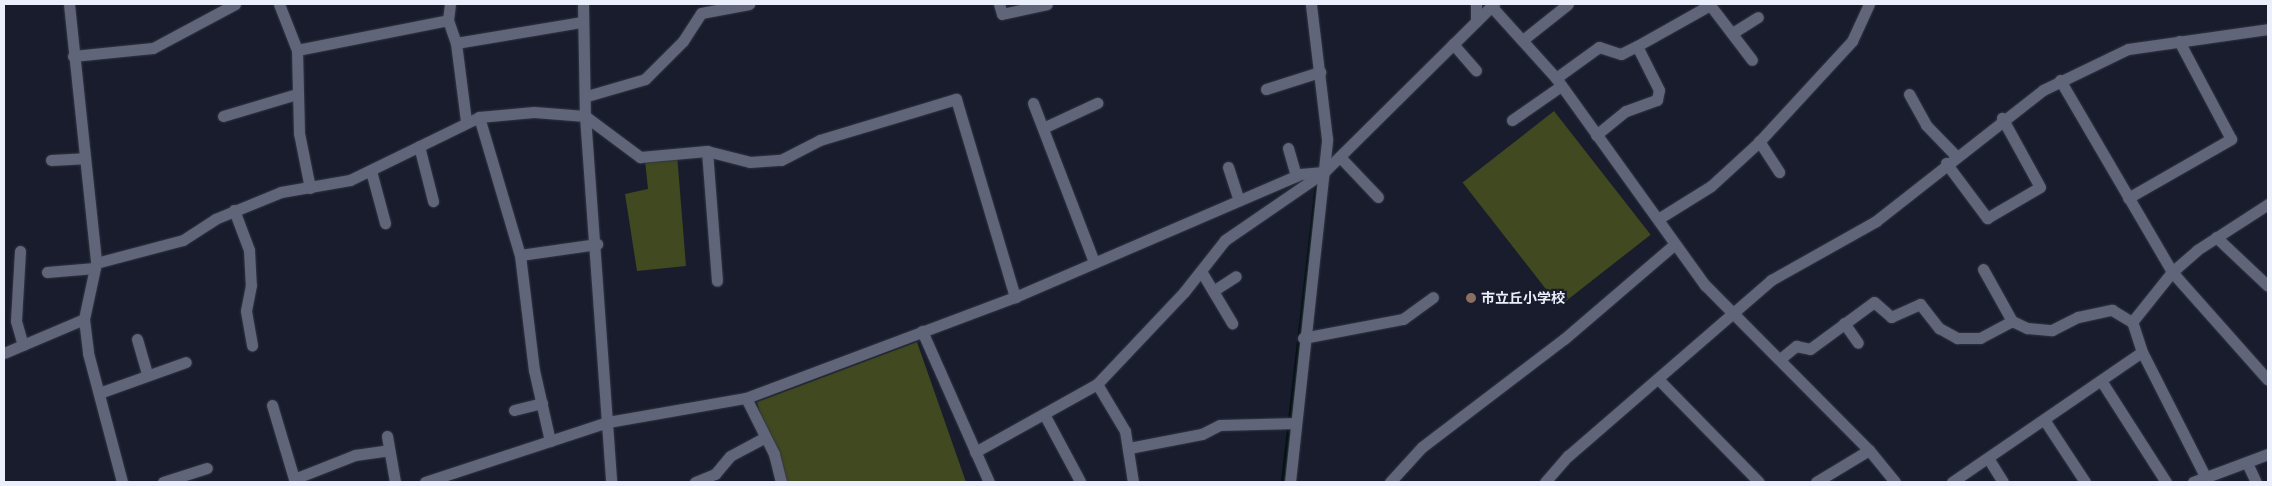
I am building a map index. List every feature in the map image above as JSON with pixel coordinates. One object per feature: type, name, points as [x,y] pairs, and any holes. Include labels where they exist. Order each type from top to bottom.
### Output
[{"type":"street","points":[[69,4],[73,56],[84,110],[84,158],[96,266],[84,319],[99,393],[122,482]]},
{"type":"street","points":[[73,56],[153,48],[235,4]]},
{"type":"street","points":[[279,4],[297,50],[299,133],[310,188]]},
{"type":"street","points":[[450,4],[448,20],[456,43],[466,121]]},
{"type":"street","points":[[587,96],[645,79],[684,41],[700,9],[749,4]]},
{"type":"street","points":[[998,4],[1002,14],[1047,4]]},
{"type":"street","points":[[1290,482],[1303,338],[1327,139],[1311,4]]},
{"type":"street","points":[[1476,4],[1476,21]]},
{"type":"street","points":[[1524,39],[1568,4]]},
{"type":"street","points":[[1658,219],[1711,186],[1759,141],[1852,41],[1869,4]]},
{"type":"street","points":[[586,5],[582,22],[587,96],[585,116],[597,244],[611,482]]},
{"type":"street","points":[[975,452],[1097,384],[1201,270],[1225,240],[1324,172],[1492,5],[1524,39],[1559,82],[1704,285],[1735,312],[1869,450],[1895,482]]},
{"type":"street","points":[[1512,120],[1598,47],[1621,54],[1710,5],[1734,32],[1752,60]]},
{"type":"street","points":[[1734,32],[1758,17]]},
{"type":"street","points":[[297,50],[448,20]]},
{"type":"street","points":[[456,43],[582,22]]},
{"type":"street","points":[[1545,482],[1568,456],[1660,381],[1771,280],[1876,220],[2002,118],[2060,80],[2128,49],[2268,29]]},
{"type":"street","points":[[2128,198],[2232,139],[2179,41]]},
{"type":"street","points":[[1453,44],[1476,70]]},
{"type":"street","points":[[1596,135],[1626,111],[1657,100],[1659,90],[1636,46]]},
{"type":"street","points":[[1266,89],[1320,72]]},
{"type":"street","points":[[2060,80],[2172,272],[2268,380]]},
{"type":"street","points":[[223,116],[297,94]]},
{"type":"street","points":[[1909,94],[1926,125],[1956,156]]},
{"type":"street","points":[[46,272],[96,266],[183,240],[234,210],[281,192],[310,188],[371,171],[466,121],[479,117],[534,112],[585,116],[640,157],[707,151],[750,162],[780,160],[820,140],[956,99],[1015,297]]},
{"type":"street","points":[[1033,103],[1094,262]]},
{"type":"street","points":[[1043,128],[1097,103]]},
{"type":"street","points":[[479,117],[520,255],[542,403],[550,441]]},
{"type":"street","points":[[1946,163],[1986,218],[2040,187],[2002,118]]},
{"type":"street","points":[[1759,141],[1779,172]]},
{"type":"street","points":[[419,146],[433,201]]},
{"type":"street","points":[[1288,148],[1296,176]]},
{"type":"street","points":[[707,151],[717,281]]},
{"type":"street","points":[[1340,157],[1378,198]]},
{"type":"street","points":[[51,160],[84,158]]},
{"type":"street","points":[[1228,167],[1239,200]]},
{"type":"street","points":[[371,171],[385,223]]},
{"type":"street","points":[[425,482],[608,422],[746,398],[1015,297],[1296,176],[1324,172]]},
{"type":"street","points":[[2132,322],[2172,272],[2216,237],[2268,204]]},
{"type":"street","points":[[234,210],[249,250],[251,285],[246,311],[252,345]]},
{"type":"street","points":[[2216,237],[2266,279]]},
{"type":"street","points":[[520,255],[597,244]]},
{"type":"street","points":[[1390,482],[1422,447],[1564,339],[1676,244]]},
{"type":"street","points":[[20,251],[16,321],[23,345]]},
{"type":"street","points":[[1982,269],[2012,321],[2027,328],[2052,330],[2078,317],[2112,310],[2132,322],[2142,352],[2207,480]]},
{"type":"street","points":[[1201,270],[1232,323]]},
{"type":"street","points":[[1213,291],[1236,276]]},
{"type":"street","points":[[1303,338],[1403,319],[1433,297]]},
{"type":"street","points":[[1780,359],[1796,346],[1810,349],[1874,302],[1891,317],[1920,304],[1939,328],[1957,338],[1980,338],[2012,321]]},
{"type":"street","points":[[4,353],[84,319]]},
{"type":"street","points":[[1844,324],[1858,343]]},
{"type":"street","points":[[922,331],[989,482]]},
{"type":"street","points":[[137,339],[147,374]]},
{"type":"street","points":[[1952,482],[2102,382],[2142,352]]},
{"type":"street","points":[[99,393],[147,374],[186,362]]},
{"type":"street","points":[[1660,381],[1759,482]]},
{"type":"street","points":[[2102,382],[2166,482]]},
{"type":"street","points":[[1097,384],[1130,448],[1133,482]]},
{"type":"street","points":[[746,398],[764,438],[774,454],[781,482]]},
{"type":"street","points":[[514,410],[542,403]]},
{"type":"street","points":[[272,405],[294,481],[355,454],[389,450]]},
{"type":"street","points":[[1044,414],[1080,481]]},
{"type":"street","points":[[2045,421],[2085,482]]},
{"type":"street","points":[[1130,448],[1202,434],[1220,425],[1296,423]]},
{"type":"street","points":[[387,436],[395,482]]},
{"type":"street","points":[[695,482],[715,474],[730,456],[764,438]]},
{"type":"street","points":[[1816,482],[1869,450]]},
{"type":"street","points":[[2194,482],[2207,480],[2268,454]]},
{"type":"street","points":[[1988,458],[2003,482]]},
{"type":"street","points":[[2247,463],[2256,482]]},
{"type":"street","points":[[163,482],[207,468]]},
{"type":"green space","points":[[1554,111],[1651,235],[1559,306],[1463,182]]},
{"type":"green space","points":[[677,154],[686,266],[637,271],[625,194],[648,189],[645,160]]},
{"type":"green space","points":[[917,342],[966,482],[779,482],[757,402]]},
{"type":"waterway","points":[[1282,482],[1316,183]]},
{"type":"place","name":"市立丘小学校","points":[[1471,298]]}]
